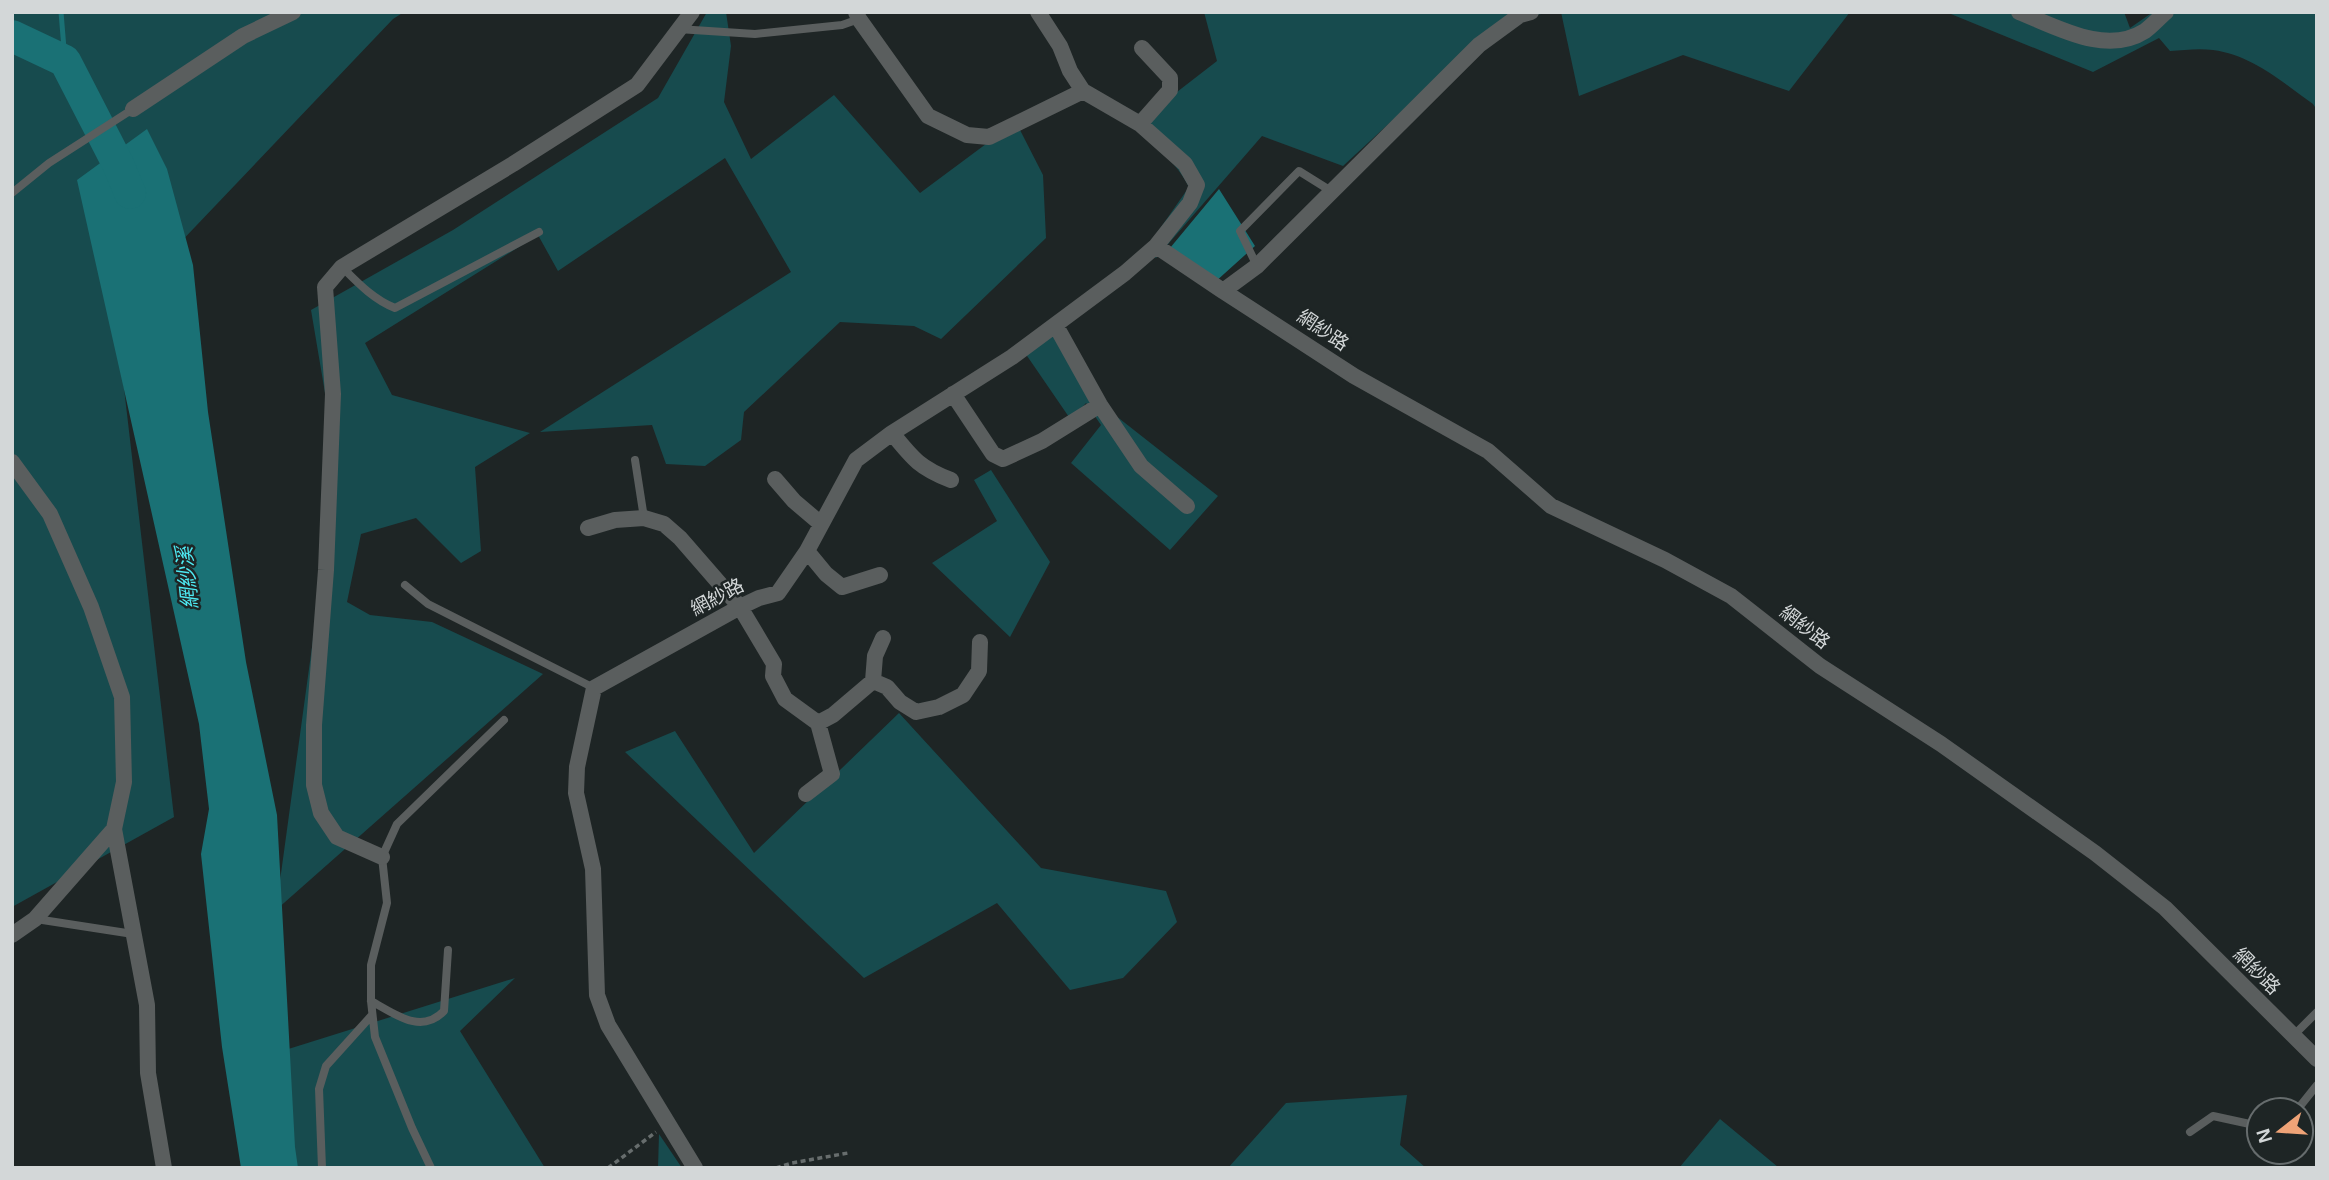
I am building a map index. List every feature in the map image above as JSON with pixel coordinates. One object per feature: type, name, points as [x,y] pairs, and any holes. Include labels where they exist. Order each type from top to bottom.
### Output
[{"type":"street","points":[[133,109],[243,36],[293,12]]},
{"type":"street","points":[[382,857],[337,837],[321,813],[314,785],[313,725],[326,570],[333,394],[325,287],[342,267],[513,164],[637,85],[692,12]]},
{"type":"street","points":[[1038,12],[1060,46],[1070,71],[1083,91],[1140,124],[1185,164],[1197,186],[1189,203],[1156,247]]},
{"type":"street","points":[[1223,291],[1256,266],[1479,45],[1520,15],[1531,12]]},
{"type":"street","points":[[2019,12],[2080,36],[2110,43],[2144,32],[2166,12]]},
{"type":"street","points":[[857,16],[928,116],[967,135],[989,137],[1083,91]]},
{"type":"street","points":[[1140,124],[1170,90],[1170,78],[1142,47]]},
{"type":"street","name":"網紗路","points":[[594,688],[740,607],[778,593],[807,551],[856,460],[892,433],[1056,326],[1156,247],[1354,376],[1488,451],[1551,506],[1665,560],[1731,597],[1820,666],[1941,744],[2095,853],[2165,908],[2317,1059]]},
{"type":"street","points":[[1056,326],[1100,405],[1141,466],[1187,506]]},
{"type":"street","points":[[953,394],[993,454],[1003,458],[1042,441],[1100,405]]},
{"type":"street","points":[[892,433],[912,458],[927,471],[951,480]]},
{"type":"street","points":[[12,462],[50,514],[91,607],[122,697],[124,782],[114,829],[147,1005],[148,1073],[164,1168]]},
{"type":"street","points":[[775,479],[794,501],[821,524]]},
{"type":"street","points":[[588,528],[615,520],[644,518],[664,524],[680,538],[740,607],[774,663],[773,676],[785,699],[818,723],[832,774],[806,794]]},
{"type":"street","points":[[807,551],[826,575],[842,587],[880,575]]},
{"type":"street","points":[[818,723],[833,715],[873,681],[875,656],[883,638]]},
{"type":"street","points":[[873,681],[887,687],[900,702],[916,712],[939,707],[963,695],[979,671],[980,642]]},
{"type":"street","points":[[594,688],[577,767],[576,793],[593,869],[597,995],[608,1025],[695,1168]]},
{"type":"street","points":[[12,934],[35,919],[114,829]]},
{"type":"lane","points":[[678,29],[755,34],[842,25],[857,16]]},
{"type":"lane","points":[[12,193],[49,163],[133,109]]},
{"type":"lane","points":[[1256,266],[1240,231],[1299,171],[1332,191]]},
{"type":"lane","points":[[342,267],[365,290],[395,308],[539,232]]},
{"type":"lane","points":[[635,460],[644,518]]},
{"type":"lane","points":[[405,585],[428,604],[594,688]]},
{"type":"lane","points":[[431,1168],[375,1037],[371,965],[387,903],[382,857],[397,824],[504,720]]},
{"type":"lane","points":[[35,919],[133,934]]},
{"type":"lane","points":[[371,1001],[422,1024],[435,1021],[444,1011],[448,950]]},
{"type":"lane","points":[[2293,1036],[2317,1012]]},
{"type":"lane","points":[[322,1168],[319,1089],[326,1066],[372,1015]]},
{"type":"lane","points":[[2190,1132],[2213,1116],[2245,1123]]},
{"type":"path","points":[[608,1168],[667,1124]]},
{"type":"path","points":[[776,1168],[848,1153]]},
{"type":"shaded area","points":[[12,12],[404,12],[393,19],[115,311],[174,817],[12,907]]},
{"type":"shaded area","points":[[707,12],[726,12],[731,46],[724,102],[751,159],[834,95],[920,193],[990,141],[1020,130],[1043,175],[1046,238],[941,339],[914,326],[840,322],[744,412],[741,440],[705,466],[666,464],[652,425],[540,432],[791,272],[725,158],[558,271],[538,235],[365,343],[392,395],[530,433],[475,467],[481,551],[461,563],[416,518],[361,534],[347,602],[370,615],[432,622],[543,674],[276,910],[337,464],[311,310],[453,230],[658,98]]},
{"type":"shaded area","points":[[1204,12],[1553,12],[1519,18],[1475,44],[1343,166],[1262,136],[1156,258],[1145,250],[1189,187],[1172,162],[1133,126],[1217,61]]},
{"type":"shaded area","points":[[1561,12],[1850,12],[1789,91],[1683,55],[1579,96]]},
{"type":"shaded area","points":[[1946,12],[2124,12],[2130,28],[2153,12],[2317,12],[2317,110],[2313,104],[2254,63],[2227,53],[2202,49],[2170,51],[2159,38],[2093,72]]},
{"type":"shaded area","points":[[1053,332],[1111,412],[1218,496],[1170,550],[1071,463],[1101,425],[1086,403],[1071,420],[1023,350]]},
{"type":"shaded area","points":[[991,470],[1050,562],[1010,637],[932,563],[997,521],[974,480]]},
{"type":"shaded area","points":[[899,713],[1041,868],[1166,891],[1177,922],[1123,978],[1070,990],[997,903],[864,978],[625,752],[675,731],[754,853]]},
{"type":"shaded area","points":[[515,978],[460,1031],[545,1168],[292,1168],[282,1051]]},
{"type":"shaded area","points":[[1407,1095],[1400,1145],[1426,1168],[1228,1168],[1286,1103]]},
{"type":"shaded area","points":[[1720,1119],[1778,1167],[1679,1168]]},
{"type":"shaded area","points":[[659,1134],[682,1168],[658,1168]]},
{"type":"water","points":[[147,129],[167,169],[193,265],[208,412],[246,662],[277,815],[298,1168],[241,1168],[222,1047],[201,854],[209,809],[199,724],[77,180]]},
{"type":"water","points":[[1219,189],[1255,246],[1214,283],[1170,248]]},
{"type":"waterway","points":[[61,12],[65,61]]},
{"type":"waterway","name":"網紗溪","points":[[12,36],[65,61],[130,193]]}]
